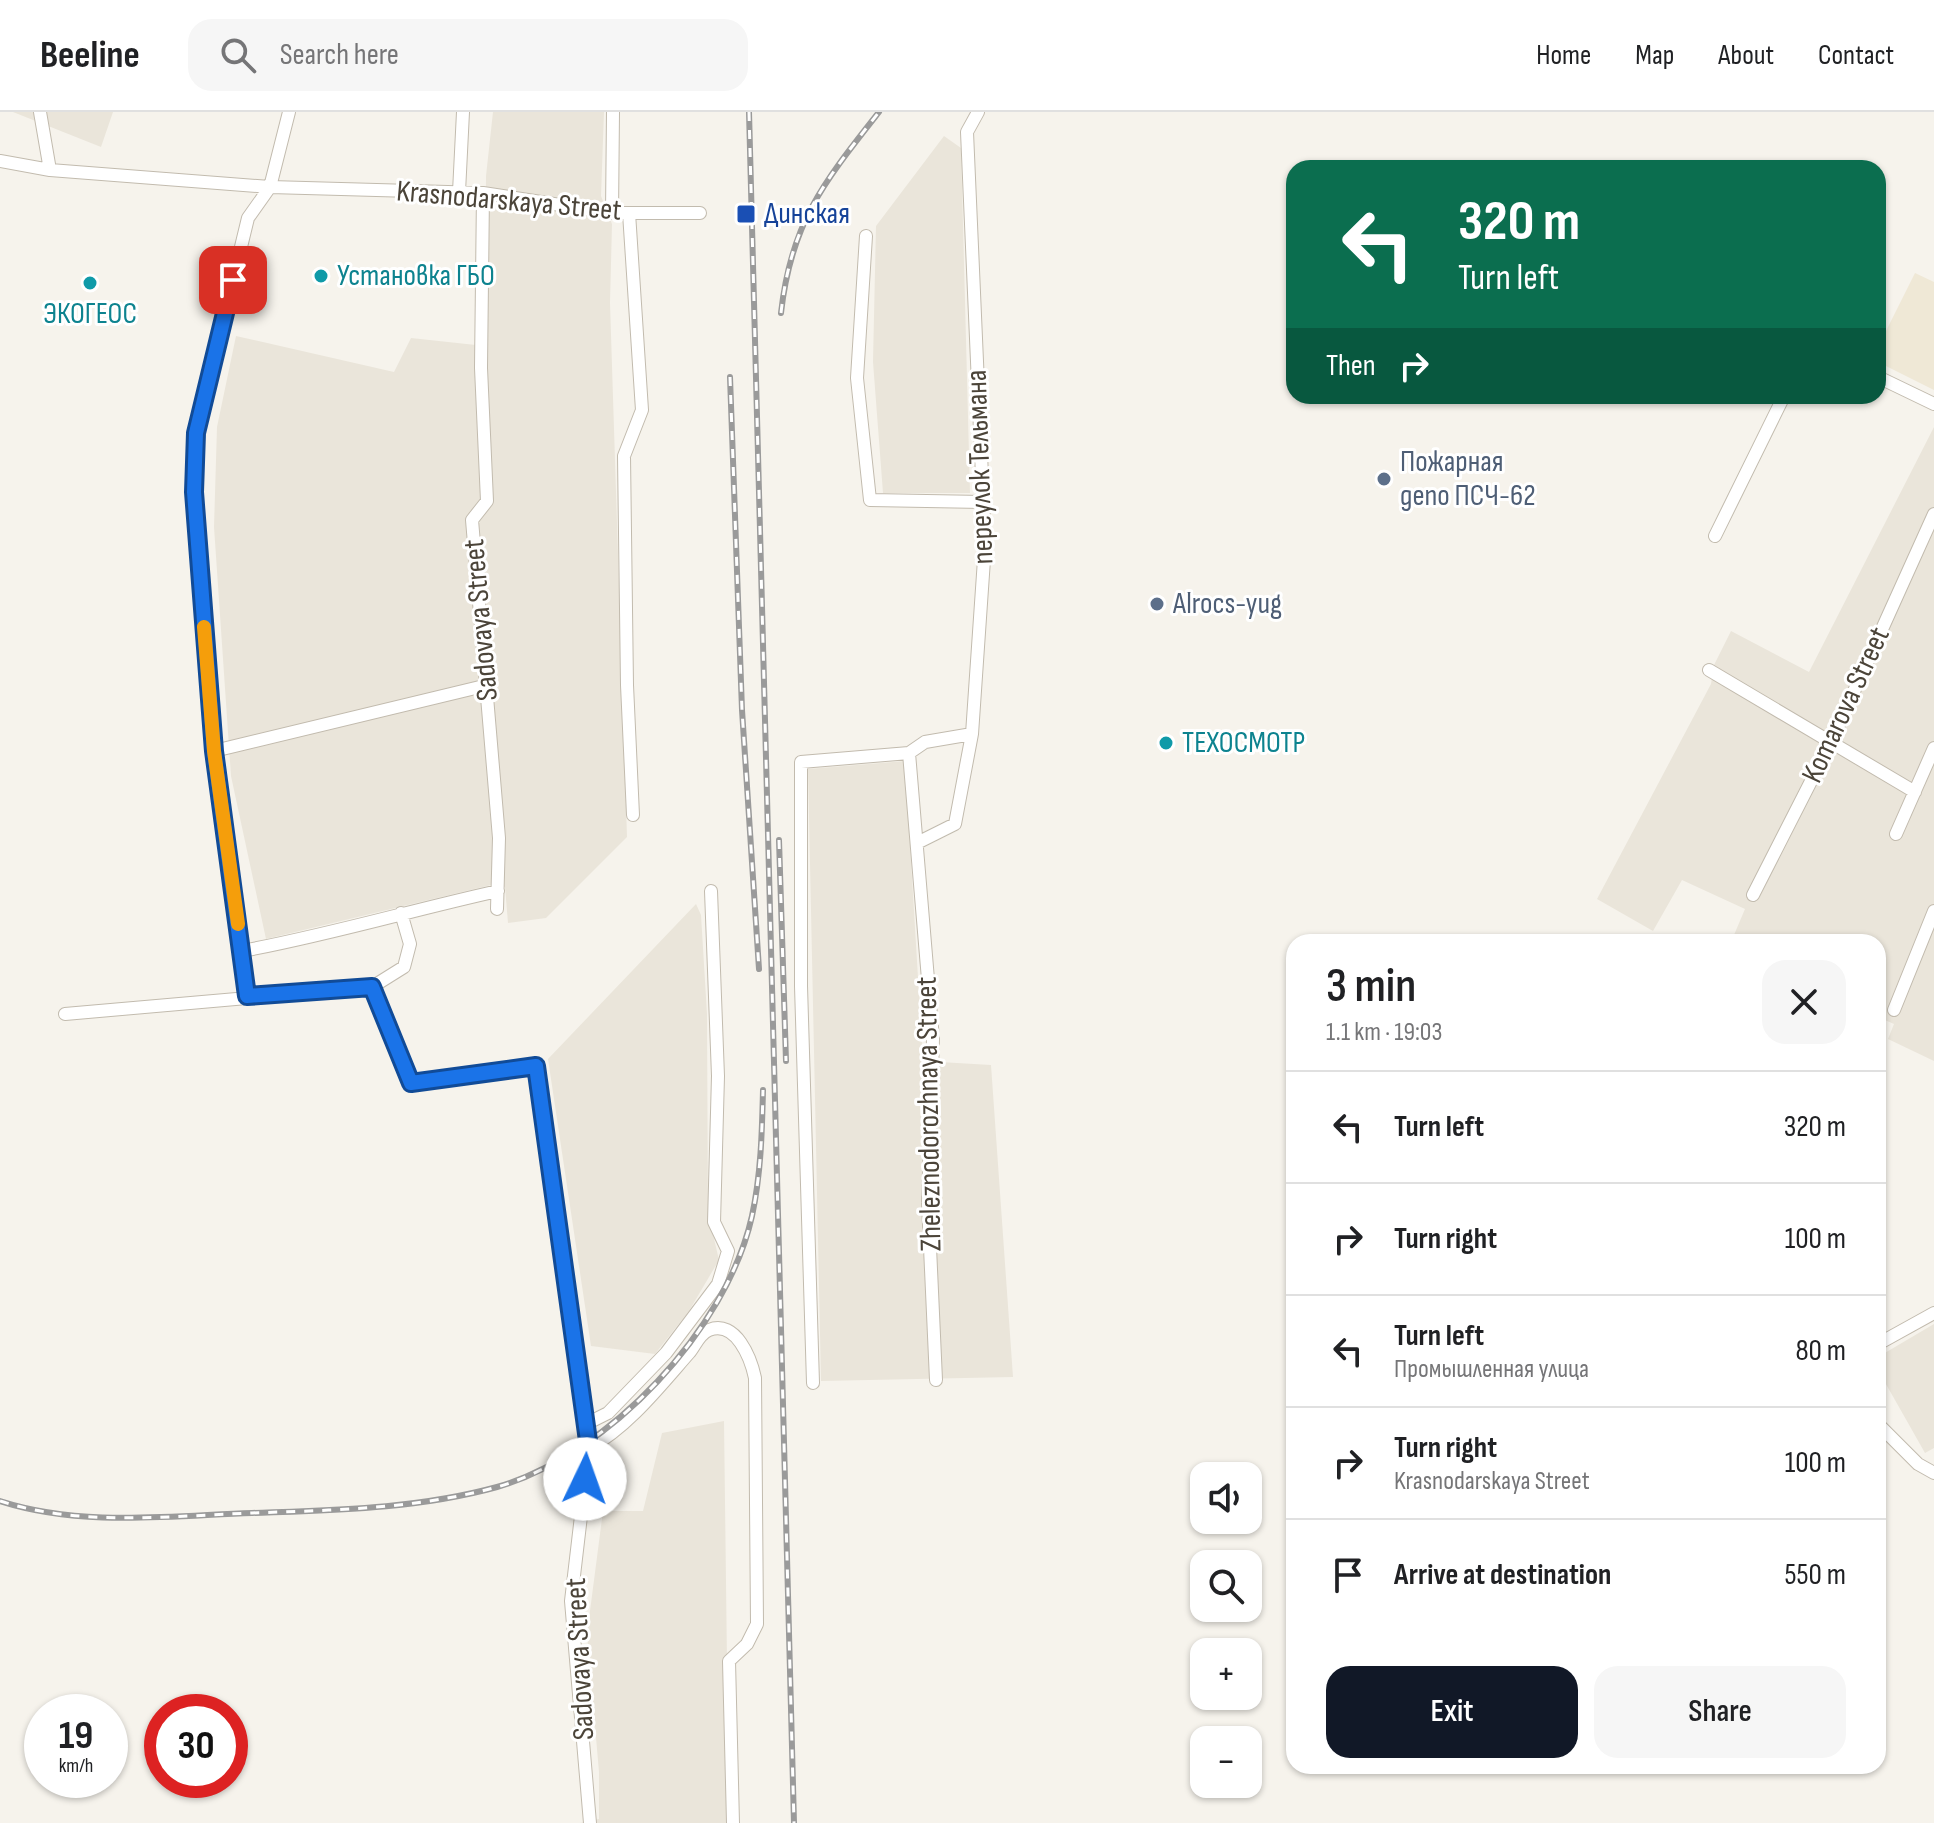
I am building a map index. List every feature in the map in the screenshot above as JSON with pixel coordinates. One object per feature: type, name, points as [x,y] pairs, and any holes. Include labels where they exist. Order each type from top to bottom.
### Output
[{"type":"street","points":[[40,112],[50,170]]},
{"type":"street","points":[[247,996],[214,751],[194,492],[196,433],[248,218],[270,187],[289,112]]},
{"type":"street","points":[[459,192],[463,112]]},
{"type":"street","points":[[612,213],[613,112]]},
{"type":"street","name":"переулок Тельмана","points":[[917,843],[955,824],[972,734],[985,545],[967,132],[978,112]]},
{"type":"street","name":"Krasnodarskaya Street","points":[[0,161],[50,170],[270,187],[483,193],[612,213],[700,213]]},
{"type":"street","name":"Sadovaya Street","points":[[483,193],[481,339],[487,501],[472,520],[499,838],[497,909]]},
{"type":"street","points":[[629,213],[642,410],[624,456],[627,685],[633,815]]},
{"type":"street","points":[[866,236],[857,378],[870,500],[983,502]]},
{"type":"street","points":[[1886,381],[1934,404]]},
{"type":"street","points":[[1715,536],[1780,404]]},
{"type":"street","name":"Komarova Street","points":[[1753,895],[1832,740],[1934,514]]},
{"type":"street","points":[[1709,670],[1832,740],[1915,792]]},
{"type":"street","points":[[214,751],[488,685]]},
{"type":"street","points":[[813,1383],[801,986],[801,762],[909,753],[925,742],[972,734]]},
{"type":"street","points":[[1896,834],[1934,748]]},
{"type":"street","name":"Zheleznodorozhnaya Street","points":[[909,753],[933,1039],[928,1203],[936,1380]]},
{"type":"street","points":[[242,951],[321,937],[401,913],[498,891]]},
{"type":"street","points":[[584,1425],[608,1413],[666,1353],[718,1284],[728,1251],[714,1222],[718,1076],[711,891]]},
{"type":"street","points":[[1894,1010],[1934,911]]},
{"type":"street","points":[[65,1014],[372,987],[404,967],[410,944],[401,913]]},
{"type":"street","name":"Sadovaya Street","points":[[372,987],[411,1083],[536,1066],[589,1448],[571,1601],[590,1823]]},
{"type":"street","points":[[1886,1340],[1934,1313]]},
{"type":"street","points":[[589,1448],[608,1438],[691,1352],[703,1334],[712,1328],[738,1339],[750,1355],[755,1378],[757,1624],[747,1644],[729,1661],[733,1823]]},
{"type":"street","points":[[1886,1432],[1918,1464],[1934,1473]]},
{"type":"shaded area","points":[[13,112],[113,112],[101,147]]},
{"type":"shaded area","points":[[493,112],[604,112],[601,196],[612,224],[610,303],[627,837],[546,918],[508,923],[505,887],[491,885],[266,939],[231,776],[214,527],[217,427],[236,336],[394,372],[411,338],[485,346],[486,176]]},
{"type":"shaded area","points":[[944,136],[961,148],[970,493],[883,493],[873,362],[876,226]]},
{"type":"shaded area","points":[[1915,273],[1934,282],[1934,390],[1886,366],[1886,331]]},
{"type":"shaded area","points":[[1934,427],[1934,1061],[1888,1039],[1894,1024],[1886,1020],[1886,934],[1734,934],[1745,909],[1682,880],[1653,931],[1597,899],[1711,684],[1714,665],[1731,631],[1809,672]]},
{"type":"shaded area","points":[[905,761],[923,1061],[991,1065],[1013,1377],[821,1381],[808,769]]},
{"type":"shaded area","points":[[696,904],[701,915],[707,1014],[708,1213],[719,1260],[689,1311],[655,1354],[591,1346],[548,1059]]},
{"type":"shaded area","points":[[1934,1324],[1934,1448],[1925,1453],[1886,1384],[1886,1352]]},
{"type":"shaded area","points":[[724,1421],[729,1823],[580,1823],[599,1819],[599,1772],[587,1634],[603,1511],[643,1511],[662,1433]]},
{"type":"railway","points":[[749,112],[794,1823]]},
{"type":"railway","points":[[781,313],[793,253],[813,205],[826,182],[879,112]]},
{"type":"railway","points":[[730,377],[742,710],[759,969]]},
{"type":"railway","points":[[779,840],[786,1061]]},
{"type":"railway","points":[[0,1501],[62,1514],[125,1518],[344,1509],[406,1504],[467,1494],[497,1487],[539,1471],[581,1447],[620,1417],[657,1382],[690,1343],[717,1302],[738,1259],[752,1216],[759,1169],[763,1090]]},
{"type":"slow traffic","points":[[204,627],[214,751],[238,924]]},
{"type":"place","name":"Динская","points":[[746,214]]},
{"type":"place","name":"Установка ГБО","points":[[321,276]]},
{"type":"place","name":"ЭКОГЕОС","points":[[90,283]]},
{"type":"place","name":"Пожарная депо ПСЧ-62","points":[[1384,479]]},
{"type":"place","name":"Alrocs-yug","points":[[1157,604]]},
{"type":"place","name":"ТЕХОСМОТР","points":[[1166,743]]},
{"type":"route","points":[[233,280],[196,433],[194,492],[214,751],[247,996],[372,987],[411,1083],[536,1066],[589,1448],[585,1479]]}]
